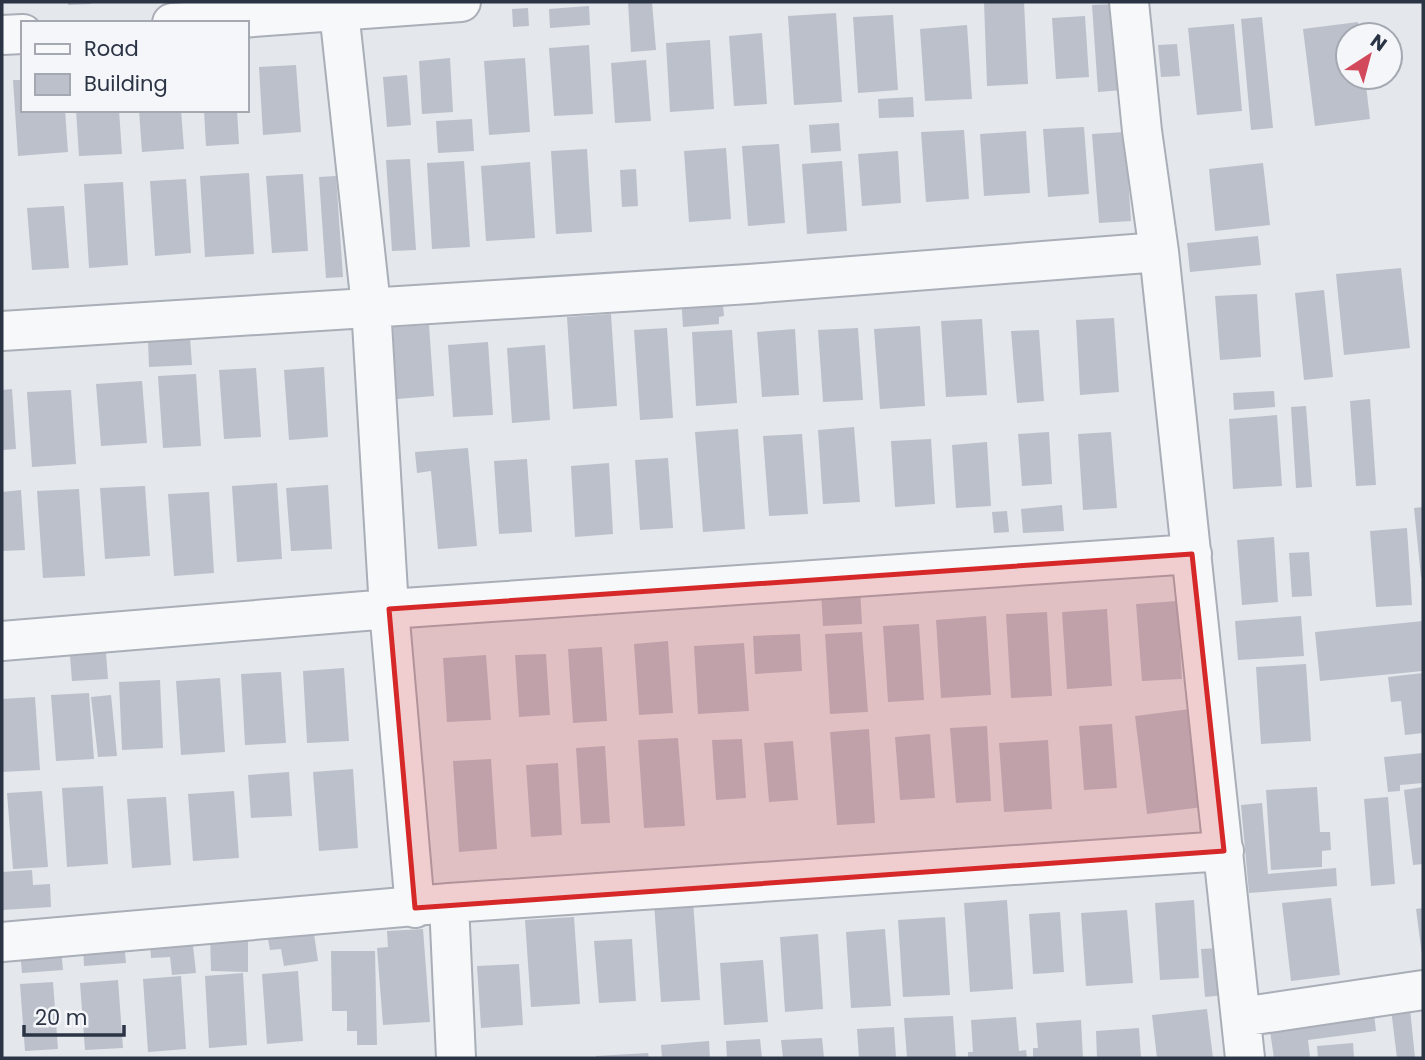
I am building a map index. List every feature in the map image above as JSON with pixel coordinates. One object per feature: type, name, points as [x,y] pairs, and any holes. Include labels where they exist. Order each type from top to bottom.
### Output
[{"type":"street","points":[[192,21],[339,6],[461,2]]},
{"type":"street","points":[[1129,2],[1142,131],[1159,251],[1245,1058]]},
{"type":"street","points":[[339,6],[371,306],[389,609],[456,1058]]},
{"type":"street","points":[[2,35],[21,34]]},
{"type":"street","points":[[2,331],[749,284],[1159,251]]},
{"type":"street","points":[[2,641],[389,609],[1192,554]]},
{"type":"street","points":[[2,942],[432,905],[1224,851]]},
{"type":"street","points":[[1241,1017],[1423,990]]},
{"type":"highlighted area","points":[[1192,554],[1224,851],[415,908],[389,609]]},
{"type":"building","points":[[68,2],[91,2],[91,4],[68,5]]},
{"type":"building","points":[[628,2],[652,2],[656,50],[631,52]]},
{"type":"building","points":[[984,2],[1024,2],[1028,84],[987,86]]},
{"type":"building","points":[[1117,4],[1123,90],[1098,92],[1092,5]]},
{"type":"building","points":[[589,6],[590,25],[550,28],[549,9]]},
{"type":"building","points":[[528,8],[529,26],[513,27],[512,9]]},
{"type":"building","points":[[836,13],[842,102],[794,105],[788,16]]},
{"type":"building","points":[[893,15],[898,90],[858,93],[853,17]]},
{"type":"building","points":[[1085,16],[1089,77],[1056,79],[1052,18]]},
{"type":"building","points":[[1262,17],[1273,128],[1251,130],[1241,19]]},
{"type":"building","points":[[1234,24],[1242,111],[1197,115],[1188,28]]},
{"type":"building","points":[[967,25],[972,99],[925,101],[920,29]]},
{"type":"building","points":[[1334,25],[1334,91],[1367,91],[1370,119],[1315,126],[1303,29]]},
{"type":"building","points":[[762,33],[767,104],[734,106],[729,36]]},
{"type":"building","points":[[710,40],[714,109],[670,112],[666,43]]},
{"type":"building","points":[[1177,44],[1180,76],[1161,77],[1158,45]]},
{"type":"building","points":[[589,45],[593,114],[554,116],[549,48]]},
{"type":"building","points":[[450,58],[453,112],[422,114],[419,61]]},
{"type":"building","points":[[525,58],[530,132],[489,135],[484,61]]},
{"type":"building","points":[[646,60],[651,121],[615,123],[611,63]]},
{"type":"building","points":[[296,65],[301,132],[263,135],[259,67]]},
{"type":"building","points":[[407,75],[411,125],[387,127],[383,77]]},
{"type":"building","points":[[13,80],[21,80],[21,112],[65,112],[68,152],[18,156]]},
{"type":"building","points":[[913,97],[914,117],[879,118],[878,99]]},
{"type":"building","points":[[76,112],[119,112],[122,154],[79,156]]},
{"type":"building","points":[[139,112],[181,112],[184,149],[142,152]]},
{"type":"building","points":[[204,112],[237,112],[239,144],[206,146]]},
{"type":"building","points":[[472,119],[474,151],[438,153],[436,121]]},
{"type":"building","points":[[839,123],[841,151],[811,153],[809,125]]},
{"type":"building","points":[[1084,127],[1089,194],[1048,197],[1043,129]]},
{"type":"building","points":[[964,130],[969,199],[926,202],[921,132]]},
{"type":"building","points":[[1026,131],[1030,193],[984,196],[980,134]]},
{"type":"building","points":[[1125,132],[1131,221],[1099,223],[1092,134]]},
{"type":"building","points":[[779,144],[785,223],[748,226],[742,146]]},
{"type":"building","points":[[726,148],[731,219],[689,222],[684,151]]},
{"type":"building","points":[[587,149],[592,232],[556,234],[551,151]]},
{"type":"building","points":[[898,151],[901,203],[862,206],[858,154]]},
{"type":"building","points":[[410,159],[416,250],[392,251],[386,160]]},
{"type":"building","points":[[464,161],[470,247],[432,249],[427,163]]},
{"type":"building","points":[[842,161],[847,231],[807,234],[802,164]]},
{"type":"building","points":[[530,162],[535,238],[486,241],[481,166]]},
{"type":"building","points":[[1263,163],[1270,225],[1215,231],[1209,169]]},
{"type":"building","points":[[636,169],[638,206],[622,207],[620,170]]},
{"type":"building","points":[[249,173],[254,254],[205,257],[200,176]]},
{"type":"building","points":[[303,174],[308,251],[272,253],[266,176]]},
{"type":"building","points":[[336,176],[343,277],[326,278],[319,177]]},
{"type":"building","points":[[186,179],[191,253],[155,256],[150,181]]},
{"type":"building","points":[[123,182],[128,265],[89,268],[84,184]]},
{"type":"building","points":[[64,206],[69,268],[32,270],[27,208]]},
{"type":"building","points":[[1258,236],[1261,265],[1190,272],[1187,243]]},
{"type":"building","points":[[1401,268],[1410,348],[1344,355],[1336,274]]},
{"type":"building","points":[[1324,290],[1333,377],[1304,380],[1295,293]]},
{"type":"building","points":[[722,293],[724,316],[719,317],[719,324],[683,327],[681,296]]},
{"type":"building","points":[[1257,294],[1261,357],[1220,360],[1215,296]]},
{"type":"building","points":[[611,314],[617,406],[573,409],[567,317]]},
{"type":"building","points":[[1114,318],[1119,392],[1080,395],[1076,320]]},
{"type":"building","points":[[982,319],[987,395],[946,397],[941,321]]},
{"type":"building","points":[[429,325],[434,396],[397,399],[393,327]]},
{"type":"building","points":[[920,326],[925,406],[880,409],[874,329]]},
{"type":"building","points":[[667,328],[673,418],[640,420],[634,330]]},
{"type":"building","points":[[858,328],[863,400],[823,402],[818,330]]},
{"type":"building","points":[[795,329],[799,395],[762,397],[757,332]]},
{"type":"building","points":[[732,330],[737,403],[696,406],[692,332]]},
{"type":"building","points":[[1039,330],[1044,401],[1017,403],[1011,331]]},
{"type":"building","points":[[190,338],[192,365],[149,367],[148,340]]},
{"type":"building","points":[[488,342],[493,415],[453,417],[448,345]]},
{"type":"building","points":[[545,345],[550,420],[512,423],[507,348]]},
{"type":"building","points":[[324,367],[328,437],[289,440],[284,370]]},
{"type":"building","points":[[256,368],[261,437],[224,439],[219,370]]},
{"type":"building","points":[[196,374],[201,446],[163,448],[158,376]]},
{"type":"building","points":[[142,381],[147,443],[101,446],[96,384]]},
{"type":"building","points":[[12,389],[16,449],[2,450],[2,390]]},
{"type":"building","points":[[71,390],[76,464],[32,467],[27,392]]},
{"type":"building","points":[[1274,391],[1275,407],[1234,410],[1233,393]]},
{"type":"building","points":[[1370,399],[1376,485],[1356,486],[1350,401]]},
{"type":"building","points":[[1306,406],[1312,487],[1296,488],[1291,407]]},
{"type":"building","points":[[1277,415],[1282,486],[1233,489],[1229,419]]},
{"type":"building","points":[[854,427],[860,502],[823,504],[818,430]]},
{"type":"building","points":[[738,429],[745,529],[703,532],[695,432]]},
{"type":"building","points":[[1049,432],[1052,484],[1022,486],[1018,434]]},
{"type":"building","points":[[1111,432],[1117,508],[1083,510],[1078,434]]},
{"type":"building","points":[[802,434],[808,514],[769,516],[763,436]]},
{"type":"building","points":[[931,439],[935,504],[895,507],[891,441]]},
{"type":"building","points":[[987,442],[991,506],[956,508],[952,445]]},
{"type":"building","points":[[468,448],[477,546],[438,549],[431,471],[417,473],[415,452]]},
{"type":"building","points":[[668,458],[673,528],[640,530],[635,460]]},
{"type":"building","points":[[527,459],[532,532],[499,534],[494,461]]},
{"type":"building","points":[[609,463],[613,534],[575,537],[571,466]]},
{"type":"building","points":[[277,483],[282,559],[237,562],[232,486]]},
{"type":"building","points":[[328,485],[332,549],[291,551],[286,488]]},
{"type":"building","points":[[145,486],[150,556],[105,559],[100,488]]},
{"type":"building","points":[[79,489],[85,576],[43,578],[37,491]]},
{"type":"building","points":[[21,490],[25,550],[2,551],[2,492]]},
{"type":"building","points":[[209,492],[214,573],[174,576],[168,494]]},
{"type":"building","points":[[1062,505],[1064,531],[1023,533],[1021,509]]},
{"type":"building","points":[[1423,507],[1423,577],[1421,577],[1414,508]]},
{"type":"building","points":[[1007,511],[1009,532],[994,533],[992,512]]},
{"type":"building","points":[[1407,528],[1412,605],[1376,607],[1370,531]]},
{"type":"building","points":[[1274,537],[1278,602],[1242,605],[1237,540]]},
{"type":"building","points":[[1309,552],[1312,596],[1292,597],[1289,553]]},
{"type":"building","points":[[860,588],[862,624],[823,626],[821,591]]},
{"type":"building","points":[[1177,601],[1182,679],[1142,681],[1136,604]]},
{"type":"building","points":[[1107,609],[1112,686],[1067,689],[1062,612]]},
{"type":"building","points":[[1047,612],[1052,696],[1011,698],[1006,614]]},
{"type":"building","points":[[986,616],[991,695],[941,698],[936,620]]},
{"type":"building","points":[[1301,616],[1304,656],[1238,660],[1235,621]]},
{"type":"building","points":[[1423,621],[1423,671],[1320,681],[1315,632]]},
{"type":"building","points":[[919,624],[924,700],[888,702],[883,626]]},
{"type":"building","points":[[862,632],[868,712],[830,714],[825,634]]},
{"type":"building","points":[[800,634],[802,671],[755,674],[753,636]]},
{"type":"building","points":[[668,641],[673,713],[639,715],[634,644]]},
{"type":"building","points":[[744,643],[749,711],[698,714],[694,646]]},
{"type":"building","points":[[602,647],[607,721],[573,723],[568,649]]},
{"type":"building","points":[[106,653],[108,679],[72,681],[70,656]]},
{"type":"building","points":[[546,654],[550,715],[519,717],[515,655]]},
{"type":"building","points":[[486,655],[491,720],[447,722],[443,658]]},
{"type":"building","points":[[1306,664],[1311,741],[1261,744],[1256,667]]},
{"type":"building","points":[[344,668],[349,741],[307,743],[303,671]]},
{"type":"building","points":[[281,672],[286,743],[245,745],[241,674]]},
{"type":"building","points":[[1423,673],[1423,733],[1405,735],[1401,701],[1391,702],[1388,677]]},
{"type":"building","points":[[220,678],[225,752],[181,755],[176,681]]},
{"type":"building","points":[[160,680],[163,748],[122,750],[119,682]]},
{"type":"building","points":[[89,693],[94,759],[56,761],[51,695]]},
{"type":"building","points":[[111,695],[117,756],[98,757],[91,697]]},
{"type":"building","points":[[35,697],[40,770],[2,772],[2,699]]},
{"type":"building","points":[[1190,709],[1203,807],[1147,814],[1135,716]]},
{"type":"building","points":[[1112,724],[1117,788],[1084,790],[1079,726]]},
{"type":"building","points":[[987,726],[991,801],[956,803],[950,728]]},
{"type":"building","points":[[869,729],[875,823],[837,825],[830,732]]},
{"type":"building","points":[[930,734],[935,798],[900,800],[895,737]]},
{"type":"building","points":[[678,738],[685,826],[644,828],[638,740]]},
{"type":"building","points":[[742,739],[746,798],[716,800],[712,740]]},
{"type":"building","points":[[1048,740],[1052,809],[1004,812],[999,743]]},
{"type":"building","points":[[793,741],[798,800],[769,802],[764,743]]},
{"type":"building","points":[[605,746],[610,823],[581,824],[576,748]]},
{"type":"building","points":[[1423,753],[1423,783],[1400,785],[1400,791],[1388,792],[1384,757]]},
{"type":"building","points":[[491,759],[497,849],[459,852],[453,761]]},
{"type":"building","points":[[558,763],[562,835],[531,837],[526,765]]},
{"type":"building","points":[[353,769],[358,848],[319,851],[313,772]]},
{"type":"building","points":[[289,772],[292,816],[251,818],[248,775]]},
{"type":"building","points":[[103,786],[108,864],[67,867],[62,788]]},
{"type":"building","points":[[1317,787],[1320,832],[1330,832],[1331,850],[1322,851],[1322,867],[1271,870],[1266,790]]},
{"type":"building","points":[[1423,787],[1423,864],[1413,865],[1404,790]]},
{"type":"building","points":[[42,791],[48,867],[13,869],[7,793]]},
{"type":"building","points":[[234,791],[239,858],[193,861],[188,794]]},
{"type":"building","points":[[166,797],[171,865],[132,868],[127,799]]},
{"type":"building","points":[[1388,797],[1395,884],[1371,886],[1364,799]]},
{"type":"building","points":[[1262,803],[1268,874],[1336,868],[1337,886],[1249,893],[1241,805]]},
{"type":"building","points":[[32,870],[33,885],[50,884],[51,907],[2,910],[2,872]]},
{"type":"building","points":[[1331,898],[1340,975],[1291,981],[1282,903]]},
{"type":"building","points":[[693,900],[700,1000],[661,1002],[654,903]]},
{"type":"building","points":[[1007,900],[1013,989],[970,992],[964,903]]},
{"type":"building","points":[[1194,900],[1199,978],[1160,980],[1155,903]]},
{"type":"building","points":[[1423,908],[1423,955],[1422,955],[1416,909]]},
{"type":"building","points":[[1127,910],[1133,983],[1086,986],[1081,913]]},
{"type":"building","points":[[1060,912],[1064,972],[1033,974],[1029,914]]},
{"type":"building","points":[[574,917],[580,1004],[531,1007],[525,920]]},
{"type":"building","points":[[945,917],[950,995],[903,997],[898,920]]},
{"type":"building","points":[[313,927],[318,961],[284,966],[281,949],[270,950],[267,934]]},
{"type":"building","points":[[423,929],[430,1022],[383,1025],[377,948],[388,947],[387,931]]},
{"type":"building","points":[[885,929],[891,1006],[851,1008],[846,932]]},
{"type":"building","points":[[210,934],[248,935],[248,972],[211,971]]},
{"type":"building","points":[[818,934],[823,1009],[785,1012],[780,937]]},
{"type":"building","points":[[192,936],[196,973],[172,975],[170,957],[151,958],[150,940]]},
{"type":"building","points":[[632,939],[636,1001],[599,1003],[594,941]]},
{"type":"building","points":[[124,942],[126,963],[84,966],[83,944]]},
{"type":"building","points":[[61,948],[63,970],[22,973],[20,950]]},
{"type":"building","points":[[1220,948],[1224,995],[1205,997],[1201,949]]},
{"type":"building","points":[[331,951],[375,951],[377,1045],[357,1045],[357,1031],[347,1031],[347,1011],[332,1011]]},
{"type":"building","points":[[763,960],[768,1022],[724,1025],[720,963]]},
{"type":"building","points":[[519,964],[523,1025],[481,1028],[477,966]]},
{"type":"building","points":[[298,971],[303,1041],[267,1044],[262,974]]},
{"type":"building","points":[[243,973],[247,1045],[209,1048],[205,976]]},
{"type":"building","points":[[181,976],[186,1049],[148,1052],[143,979]]},
{"type":"building","points":[[118,980],[123,1048],[85,1050],[80,983]]},
{"type":"building","points":[[53,982],[58,1049],[25,1051],[20,984]]},
{"type":"building","points":[[1409,999],[1415,1058],[1397,1058],[1390,1001]]},
{"type":"building","points":[[1373,1005],[1376,1031],[1308,1040],[1310,1057],[1274,1058],[1268,1018]]},
{"type":"building","points":[[1207,1009],[1213,1058],[1157,1058],[1152,1015]]},
{"type":"building","points":[[953,1016],[956,1058],[907,1058],[904,1018]]},
{"type":"building","points":[[1016,1017],[1019,1051],[1026,1050],[1027,1058],[968,1058],[968,1052],[973,1052],[971,1020]]},
{"type":"building","points":[[1081,1020],[1083,1058],[1033,1058],[1033,1048],[1038,1048],[1036,1023]]},
{"type":"building","points":[[894,1027],[896,1058],[859,1058],[857,1029]]},
{"type":"building","points":[[1139,1028],[1141,1058],[1097,1058],[1096,1031]]},
{"type":"building","points":[[822,1038],[824,1058],[783,1058],[781,1040]]},
{"type":"building","points":[[760,1039],[762,1058],[727,1058],[726,1041]]},
{"type":"building","points":[[709,1041],[710,1058],[662,1058],[661,1045]]},
{"type":"building","points":[[1353,1043],[1354,1058],[1318,1058],[1317,1046]]},
{"type":"building","points":[[648,1053],[649,1058],[596,1058],[596,1056]]}]
